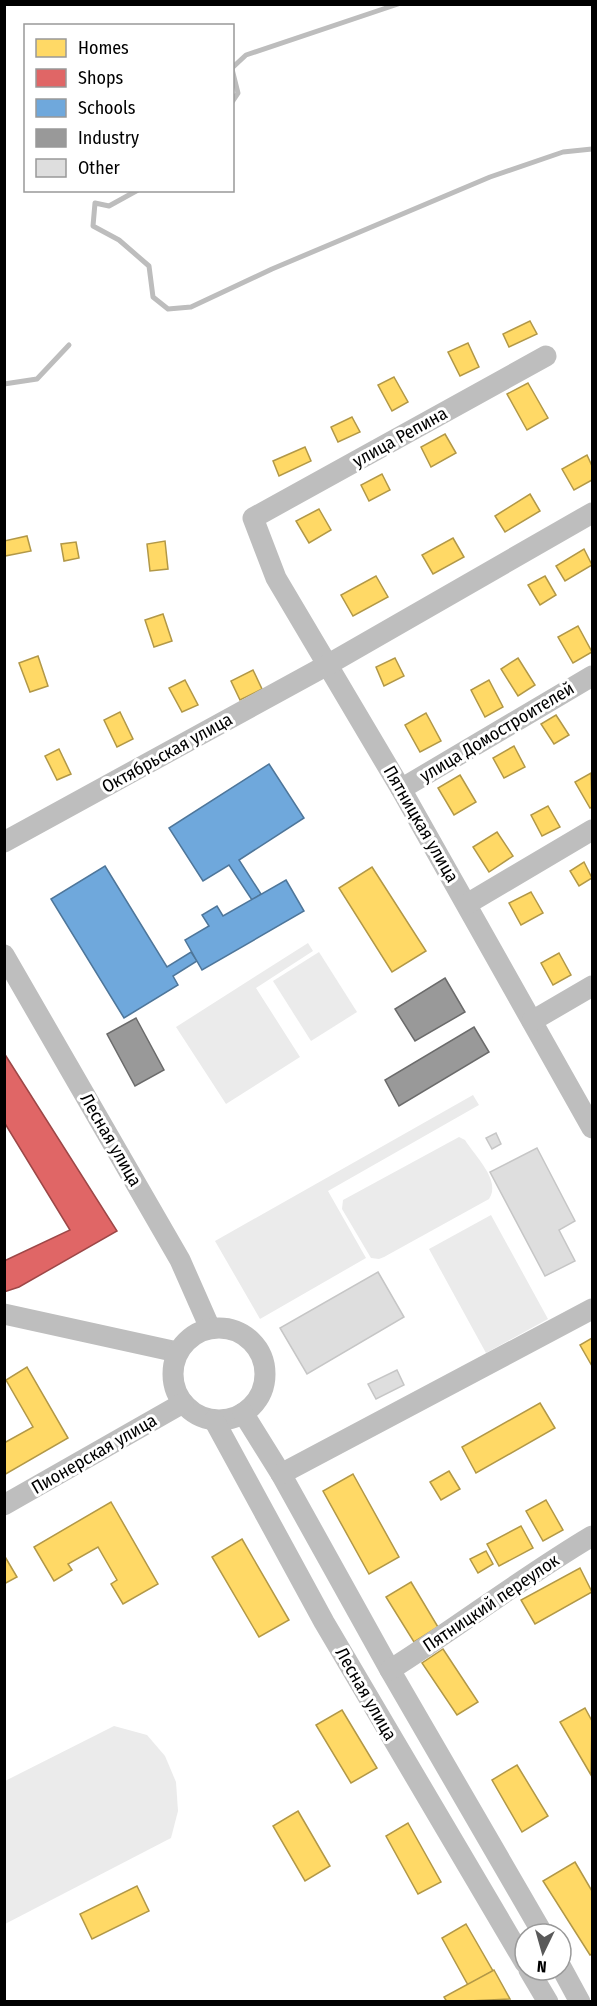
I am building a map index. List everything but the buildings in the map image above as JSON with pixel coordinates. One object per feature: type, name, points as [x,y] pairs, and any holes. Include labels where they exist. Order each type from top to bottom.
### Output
[{"type":"street","name":"улица Репина","points":[[253,518],[546,356]]},
{"type":"street","name":"Октябрьская улица","points":[[4,842],[329,664],[592,513]]},
{"type":"street","name":"Пятницкая улица","points":[[253,518],[276,578],[401,789],[592,1128]]},
{"type":"street","name":"улица Домостроителей","points":[[401,789],[592,676]]},
{"type":"street","points":[[467,904],[592,830]]},
{"type":"street","name":"Лесная улица","points":[[4,955],[180,1260],[210,1328]]},
{"type":"street","points":[[532,1021],[592,986]]},
{"type":"street","points":[[282,1474],[592,1309]]},
{"type":"street","points":[[4,1314],[177,1352]]},
{"type":"street","points":[[210,1328],[230,1328],[244,1334],[256,1345],[263,1359],[266,1374],[263,1390],[255,1403],[243,1413],[229,1419],[214,1420],[199,1416],[183,1403],[173,1381],[173,1366],[177,1352],[199,1331],[210,1328]]},
{"type":"street","name":"Пионерская улица","points":[[4,1505],[183,1403]]},
{"type":"street","name":"Лесная улица","points":[[243,1413],[282,1474],[390,1670],[536,1922]]},
{"type":"street","name":"Лесная улица","points":[[214,1420],[324,1622],[513,1943]]},
{"type":"street","name":"Пятницкий переулок","points":[[390,1670],[458,1627],[550,1561],[592,1536]]},
{"type":"street","points":[[536,1982],[548,2001]]},
{"type":"street","points":[[569,1982],[580,2001]]},
{"type":"shaded area","points":[[308,943],[313,951],[256,988],[300,1057],[226,1104],[176,1027]]},
{"type":"shaded area","points":[[319,952],[357,1012],[311,1041],[273,981]]},
{"type":"shaded area","points":[[473,1095],[479,1105],[328,1191],[366,1258],[260,1319],[215,1241]]},
{"type":"shaded area","points":[[459,1137],[465,1140],[489,1176],[492,1192],[489,1199],[384,1257],[371,1258],[342,1209],[343,1200]]},
{"type":"shaded area","points":[[491,1215],[548,1319],[486,1353],[429,1249]]},
{"type":"shaded area","points":[[114,1726],[147,1735],[165,1756],[176,1782],[178,1811],[171,1838],[5,1924],[5,1781]]},
{"type":"waterway","points":[[234,66],[246,55],[398,4]]},
{"type":"waterway","points":[[234,77],[238,93],[234,99]]},
{"type":"waterway","points":[[134,192],[109,206],[95,203],[93,226],[119,240],[149,266],[153,297],[168,309],[191,307],[272,269],[490,177],[563,152],[592,149]]},
{"type":"waterway","points":[[4,384],[37,379],[69,345]]}]
